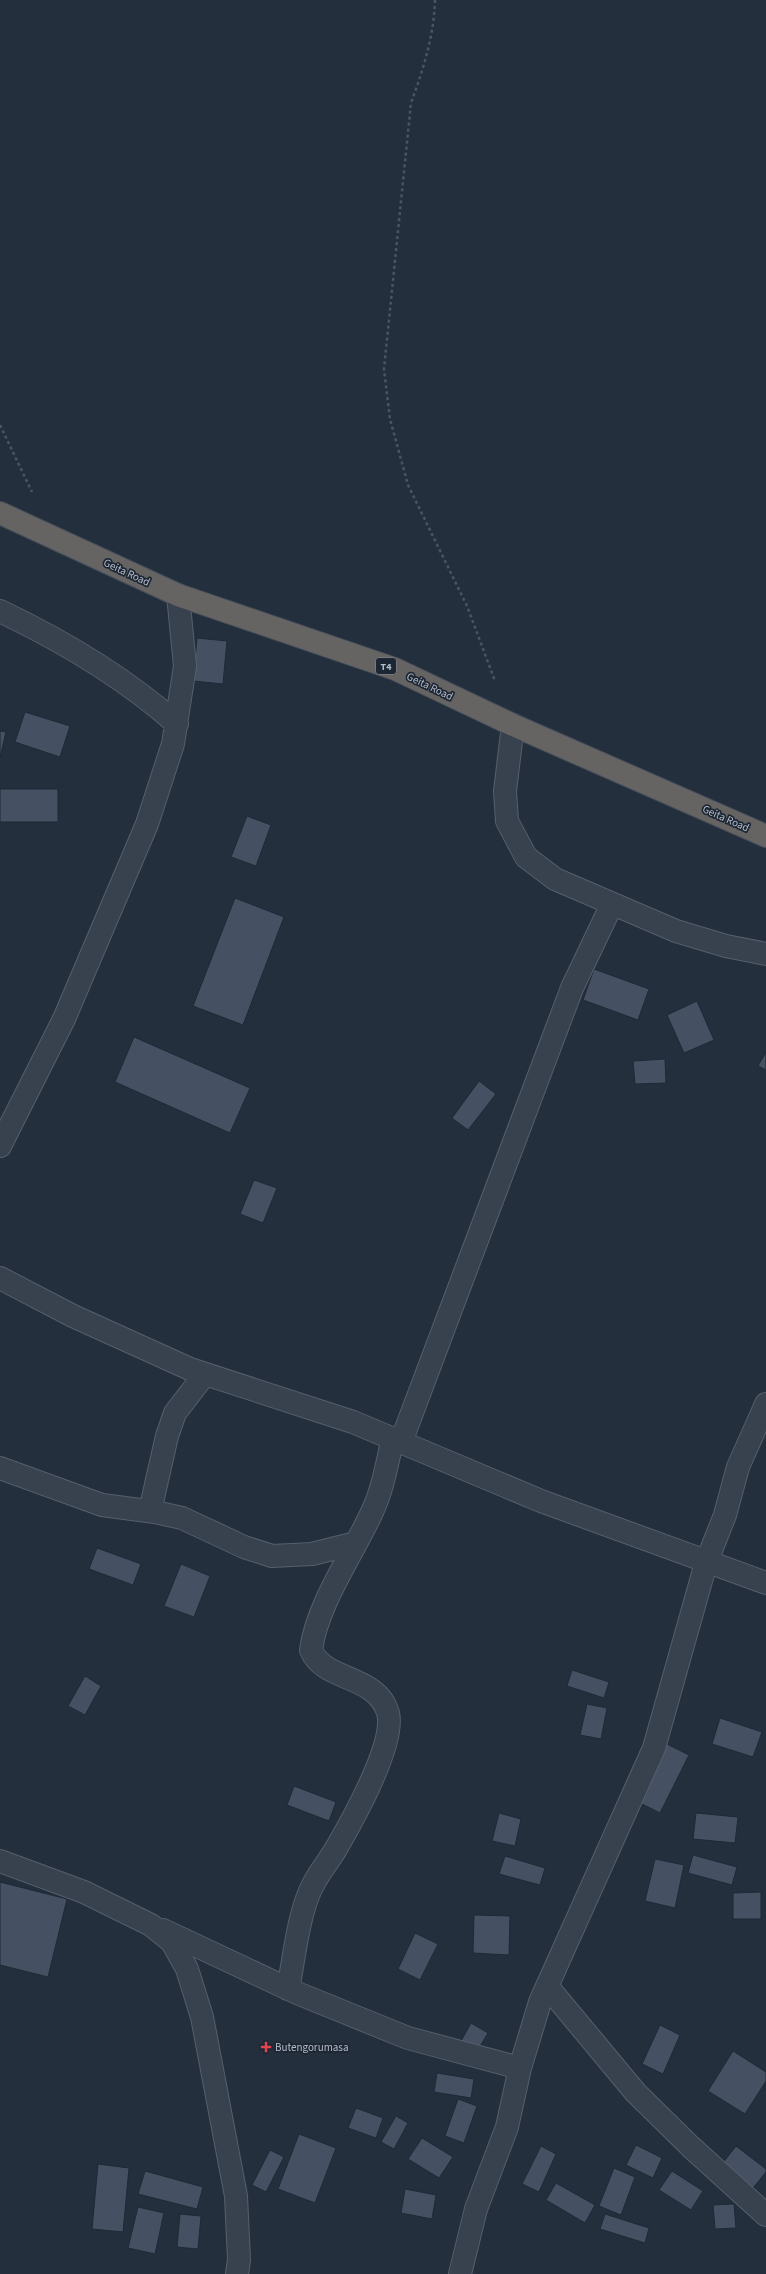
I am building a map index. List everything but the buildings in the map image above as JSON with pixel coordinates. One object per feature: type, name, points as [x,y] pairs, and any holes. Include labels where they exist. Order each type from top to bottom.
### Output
[{"type":"highway","name":"Geita Road","points":[[0,513],[178,595],[395,669],[506,722],[766,836]]},
{"type":"street","points":[[0,1146],[64,1019],[147,824],[173,744],[185,666],[178,595]]},
{"type":"street","points":[[0,611],[38,629],[110,672],[154,703],[177,724]]},
{"type":"street","points":[[506,722],[505,791],[507,821],[526,857],[555,880],[676,931],[726,946],[766,954]]},
{"type":"street","points":[[288,1989],[309,1893],[317,1874],[336,1849],[362,1799],[383,1754],[387,1736],[388,1714],[374,1693],[361,1683],[334,1672],[322,1665],[311,1650],[316,1627],[373,1511],[397,1440],[572,988],[612,904]]},
{"type":"street","points":[[0,1278],[73,1316],[205,1374],[353,1422],[541,1501],[706,1563],[766,1583]]},
{"type":"street","points":[[150,1512],[167,1436],[175,1413],[205,1374]]},
{"type":"street","points":[[460,2274],[476,2209],[507,2127],[520,2068],[540,2002],[654,1748],[706,1563],[725,1515],[738,1467],[766,1404]]},
{"type":"street","points":[[0,1468],[102,1505],[182,1518],[232,1542],[272,1556],[312,1554],[356,1543]]},
{"type":"street","points":[[0,1861],[84,1892],[288,1989],[408,2038],[520,2068]]},
{"type":"street","points":[[151,1925],[172,1942],[187,1969],[202,2017],[236,2196],[240,2260],[237,2274]]},
{"type":"street","points":[[547,1986],[636,2093],[692,2148],[766,2215]]},
{"type":"path","points":[[435,0],[435,13],[425,63],[411,103],[384,369],[390,418],[408,485],[467,606],[495,682],[506,722]]},
{"type":"path","points":[[0,425],[34,495]]},
{"type":"place","name":"Butengorumasa","points":[[266,2047]]}]
